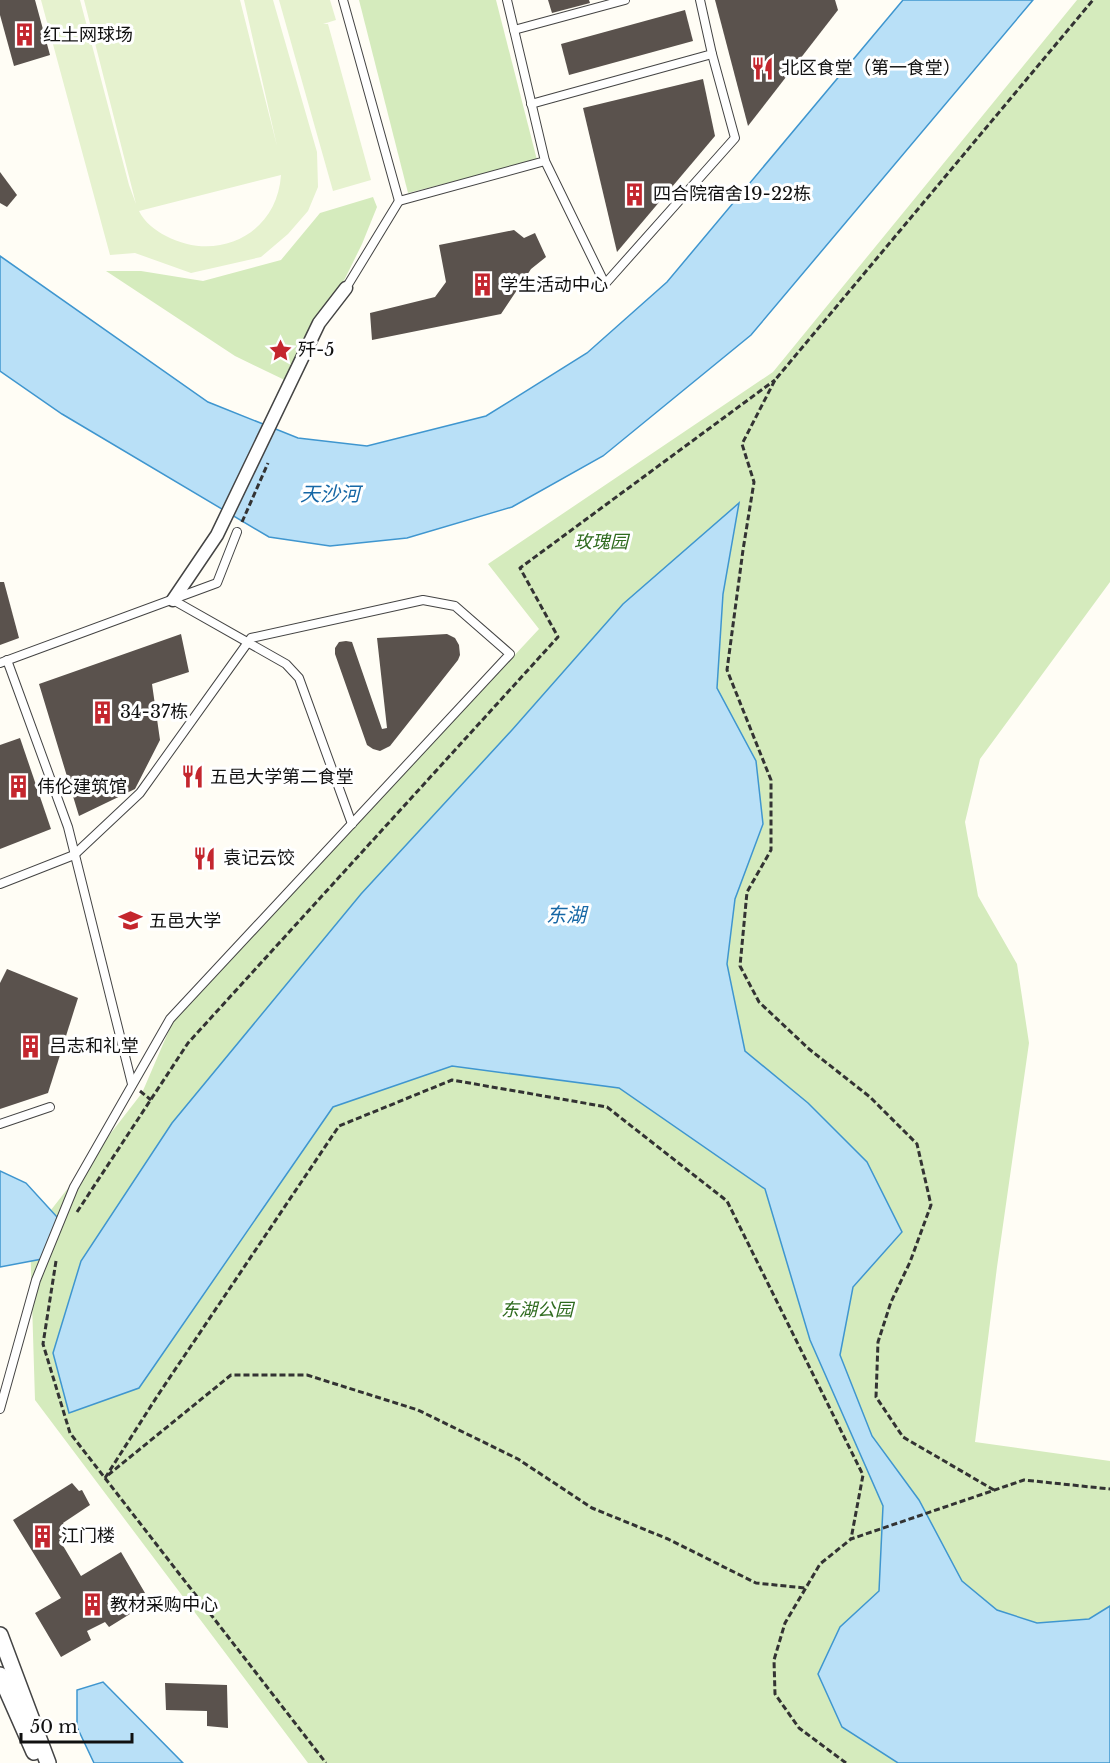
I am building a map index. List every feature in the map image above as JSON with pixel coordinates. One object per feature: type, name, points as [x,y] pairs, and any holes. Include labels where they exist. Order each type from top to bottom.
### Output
[{"type":"street","points":[[173,600],[218,535],[319,323],[346,288]]},
{"type":"street","points":[[0,1635],[48,1763]]},
{"type":"street","points":[[0,1675],[39,1763]]},
{"type":"lane","points":[[343,0],[399,201]]},
{"type":"lane","points":[[507,0],[545,161],[605,284],[735,138],[700,0]]},
{"type":"lane","points":[[514,30],[626,0]]},
{"type":"lane","points":[[531,104],[712,54]]},
{"type":"lane","points":[[346,288],[399,201],[545,161]]},
{"type":"lane","points":[[132,1084],[68,827],[3,661],[218,583],[237,532]]},
{"type":"lane","points":[[173,600],[286,664],[299,678],[352,824]]},
{"type":"lane","points":[[0,884],[74,855],[140,793],[251,638],[423,600],[455,606],[510,654],[170,1019],[74,1187],[36,1280],[0,1409]]},
{"type":"lane","points":[[0,1125],[50,1107]]},
{"type":"path","points":[[994,1490],[903,1437],[876,1397],[878,1342],[891,1302],[910,1262],[931,1205],[917,1144],[870,1097],[809,1048],[759,1002],[740,966],[747,892],[771,850],[771,780],[727,669],[754,482],[742,444],[775,380],[1093,0]]},
{"type":"path","points":[[73,1218],[188,1043],[558,637],[520,568],[775,380]]},
{"type":"path","points":[[105,1478],[158,1395],[339,1126],[452,1080],[607,1107],[727,1201],[863,1475],[851,1539]]},
{"type":"path","points":[[57,1258],[43,1344],[70,1433],[326,1763]]},
{"type":"path","points":[[105,1478],[231,1375],[307,1375],[418,1410],[518,1459],[592,1508],[668,1539],[756,1583],[806,1588]]},
{"type":"path","points":[[846,1763],[799,1728],[775,1694],[774,1660],[785,1623],[820,1564],[851,1539],[1024,1480],[1110,1489]]},
{"type":"green space","points":[[41,0],[80,0],[136,204],[84,0],[240,0],[277,146],[244,0],[273,0],[317,152],[318,187],[308,211],[288,234],[261,257],[191,273],[135,253],[110,255]],"holes":[[[281,175],[277,196],[269,214],[256,228],[241,238],[224,244],[205,246],[185,244],[158,232],[139,211]]]},
{"type":"green space","points":[[279,0],[330,0],[336,20],[323,24],[328,24],[371,180],[333,191]]},
{"type":"green space","points":[[359,0],[496,0],[537,160],[408,193]]},
{"type":"green space","name":"东湖公园","points":[[1077,0],[1110,0],[1110,582],[980,759],[965,822],[978,896],[1017,964],[1029,1043],[975,1442],[1110,1461],[1110,1763],[308,1763],[35,1400],[30,1237],[142,1093],[173,1021],[539,629],[488,564],[773,372]]},
{"type":"green space","points":[[373,197],[377,207],[362,244],[293,384],[235,356],[106,271],[141,271],[203,281],[281,260],[320,213]]},
{"type":"water","name":"天沙河","points":[[903,0],[1033,0],[751,335],[603,456],[512,507],[407,538],[330,546],[269,537],[62,414],[0,371],[0,256],[208,402],[298,438],[367,446],[486,416],[587,353],[667,282]]},
{"type":"water","name":"东湖","points":[[739,503],[723,594],[717,688],[756,761],[763,824],[735,899],[727,964],[745,1051],[808,1103],[867,1162],[902,1232],[853,1287],[840,1355],[872,1436],[919,1500],[962,1581],[997,1610],[1037,1623],[1089,1619],[1110,1606],[1110,1763],[898,1763],[842,1727],[818,1674],[840,1627],[879,1591],[883,1506],[810,1340],[765,1189],[619,1088],[452,1066],[333,1107],[139,1388],[69,1413],[53,1353],[81,1261],[172,1123],[361,894],[512,730],[623,604]]},
{"type":"water","points":[[0,1171],[26,1183],[57,1217],[56,1226],[42,1259],[0,1267]]},
{"type":"water","points":[[103,1682],[183,1763],[94,1763],[77,1727],[77,1690]]},
{"type":"building","name":"红土网球场","points":[[0,0],[35,0],[50,55],[14,66],[0,15]]},
{"type":"building","points":[[548,0],[589,0],[590,3],[552,13]]},
{"type":"building","name":"北区食堂（第一食堂）","points":[[715,0],[835,0],[838,10],[748,126]]},
{"type":"building","points":[[685,10],[693,41],[569,75],[561,44]]},
{"type":"building","name":"四合院宿舍19-22栋","points":[[703,79],[715,136],[617,252],[583,108]]},
{"type":"building","points":[[0,172],[17,195],[7,207],[0,203]]},
{"type":"building","name":"学生活动中心","points":[[514,230],[524,238],[535,233],[546,257],[531,269],[501,314],[372,340],[370,313],[435,297],[446,282],[439,245]]},
{"type":"building","points":[[0,582],[4,582],[19,638],[0,645]]},
{"type":"building","name":"34-37栋","points":[[181,634],[189,672],[152,684],[160,740],[135,789],[79,816],[39,684]]},
{"type":"building","points":[[447,634],[455,638],[459,645],[458,660],[390,746],[380,751],[367,745],[335,654],[335,648],[339,642],[352,642],[382,729],[387,728],[377,638]]},
{"type":"building","name":"伟伦建筑馆","points":[[20,738],[51,829],[0,849],[0,745]]},
{"type":"building","name":"吕志和礼堂","points":[[7,969],[78,998],[48,1093],[0,1109],[0,983]]},
{"type":"building","points":[[72,1483],[79,1491],[82,1490],[90,1505],[63,1523],[68,1533],[59,1539],[81,1576],[121,1552],[145,1593],[133,1600],[138,1609],[109,1627],[105,1622],[87,1631],[91,1640],[61,1657],[35,1613],[61,1598],[13,1520]]},
{"type":"building","points":[[165,1683],[227,1685],[228,1728],[207,1726],[207,1711],[166,1710]]},
{"type":"place","name":"红土网球场","points":[[25,35]]},
{"type":"place","name":"北区食堂（第一食堂）","points":[[763,68]]},
{"type":"place","name":"四合院宿舍19-22栋","points":[[635,194]]},
{"type":"place","name":"学生活动中心","points":[[482,285]]},
{"type":"place","name":"歼-5","points":[[280,350]]},
{"type":"place","name":"34-37栋","points":[[102,712]]},
{"type":"place","name":"五邑大学第二食堂","points":[[192,777]]},
{"type":"place","name":"伟伦建筑馆","points":[[19,787]]},
{"type":"place","name":"袁记云饺","points":[[205,858]]},
{"type":"place","name":"五邑大学","points":[[131,921]]},
{"type":"place","name":"吕志和礼堂","points":[[31,1046]]},
{"type":"place","name":"江门楼","points":[[43,1536]]},
{"type":"place","name":"教材采购中心","points":[[92,1605]]},
{"type":"park label","name":"玫瑰园","points":[[601,542]]}]
